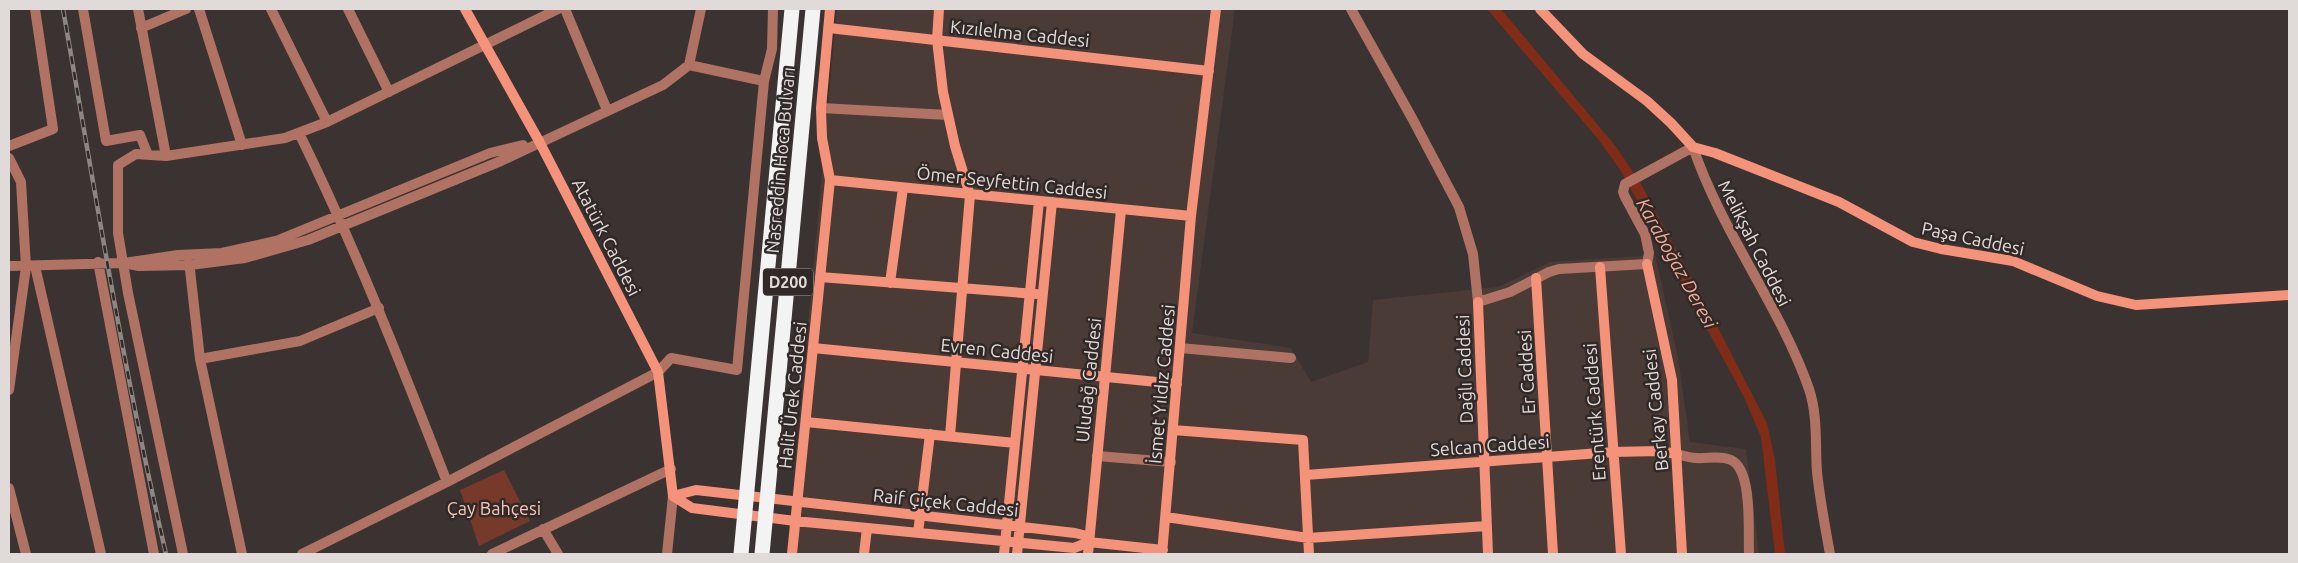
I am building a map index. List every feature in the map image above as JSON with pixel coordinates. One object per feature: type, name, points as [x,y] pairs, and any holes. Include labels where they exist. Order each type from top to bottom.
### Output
[{"type":"highway","name":"Nasreddin Hoca Bulvarı","points":[[742,554],[792,9]]},
{"type":"highway","name":"Nasreddin Hoca Bulvarı","points":[[762,554],[813,9]]},
{"type":"street","points":[[9,146],[53,129],[35,9]]},
{"type":"street","points":[[83,9],[106,141],[140,134],[148,155]]},
{"type":"street","points":[[138,9],[166,156]]},
{"type":"street","points":[[141,28],[186,9]]},
{"type":"street","points":[[199,9],[242,145]]},
{"type":"street","points":[[271,9],[327,122]]},
{"type":"street","points":[[348,9],[389,92]]},
{"type":"street","name":"Atatürk Caddesi","points":[[465,9],[539,141],[658,372],[671,469],[672,496]]},
{"type":"street","points":[[183,554],[128,293],[118,233],[118,165],[136,154],[166,156],[285,138],[327,122],[558,9]]},
{"type":"street","points":[[565,9],[608,110]]},
{"type":"street","points":[[124,262],[139,266],[190,266],[245,258],[277,250],[308,240],[341,221],[490,153],[539,141],[663,85],[688,65],[701,9]]},
{"type":"street","points":[[302,554],[447,482],[658,372],[672,358],[737,370],[764,81],[772,49],[773,9]]},
{"type":"street","name":"Halit Ürek Caddesi","points":[[792,554],[830,180],[822,138],[822,108],[830,9]]},
{"type":"street","points":[[939,9],[937,40],[948,115],[959,163],[970,195],[950,436]]},
{"type":"street","name":"İsmet Yıldız Caddesi","points":[[1163,552],[1191,216],[1216,9]]},
{"type":"street","name":"Melikşah Caddesi","points":[[1540,9],[1584,54],[1647,101],[1678,129],[1693,147],[1705,182],[1781,330],[1809,391],[1815,416],[1819,487],[1830,554]]},
{"type":"street","points":[[1352,10],[1459,207],[1473,254],[1478,302],[1510,292],[1536,278],[1559,269],[1647,264],[1648,244],[1641,225],[1623,192],[1625,184],[1693,147]]},
{"type":"street","name":"Kızılelma Caddesi","points":[[829,28],[1209,71]]},
{"type":"street","points":[[688,65],[764,81]]},
{"type":"street","points":[[822,108],[948,115]]},
{"type":"street","points":[[299,133],[341,221],[379,308],[447,482]]},
{"type":"street","name":"Paşa Caddesi","points":[[1693,147],[1715,153],[1832,199],[1913,242],[1941,250],[2013,261],[2110,300],[2149,305],[2289,295]]},
{"type":"street","points":[[11,164],[21,182],[30,266],[101,554]]},
{"type":"street","name":"Ömer Seyfettin Caddesi","points":[[830,180],[1191,216]]},
{"type":"street","points":[[890,283],[903,188]]},
{"type":"street","points":[[1004,554],[1039,201]]},
{"type":"street","points":[[1018,554],[1052,202]]},
{"type":"street","name":"Uludağ Caddesi","points":[[1088,554],[1121,210]]},
{"type":"street","points":[[9,266],[124,262],[222,253],[276,241],[341,221]]},
{"type":"street","points":[[188,255],[200,359],[242,554]]},
{"type":"street","points":[[98,262],[154,554]]},
{"type":"street","name":"Berkay Caddesi","points":[[1647,264],[1670,367],[1682,554]]},
{"type":"street","points":[[9,390],[12,348],[30,266]]},
{"type":"street","name":"Erentürk Caddesi","points":[[1600,268],[1621,554]]},
{"type":"street","points":[[820,277],[1042,294]]},
{"type":"street","name":"Er Caddesi","points":[[1536,278],[1553,554]]},
{"type":"street","name":"Dağlı Caddesi","points":[[1478,302],[1488,554]]},
{"type":"street","points":[[200,359],[300,341],[379,308]]},
{"type":"street","name":"Evren Caddesi","points":[[813,348],[1177,384]]},
{"type":"street","points":[[1180,348],[1291,358]]},
{"type":"street","points":[[806,422],[1015,443]]},
{"type":"street","points":[[1173,430],[1303,440],[1309,554]]},
{"type":"street","points":[[918,533],[930,434]]},
{"type":"street","name":"Selcan Caddesi","points":[[1306,475],[1614,452],[1659,451],[1677,454]]},
{"type":"street","points":[[1677,454],[1698,459],[1721,457],[1730,459],[1740,467],[1746,486],[1749,554]]},
{"type":"street","points":[[1097,456],[1170,462]]},
{"type":"street","points":[[492,554],[671,469]]},
{"type":"street","points":[[9,488],[26,554]]},
{"type":"street","name":"Raif Çiçek Caddesi","points":[[672,496],[696,490],[1075,533],[1083,535],[1089,542]]},
{"type":"street","points":[[668,554],[672,496]]},
{"type":"street","name":"Raif Çiçek Caddesi","points":[[672,496],[692,508],[795,521],[1074,548],[1089,542],[1163,552]]},
{"type":"street","points":[[1166,517],[1308,538],[1487,526]]},
{"type":"street","points":[[864,554],[866,528]]},
{"type":"street","points":[[543,529],[558,554]]},
{"type":"shaded area","points":[[837,9],[1235,9],[1192,333],[1291,348],[1311,382],[1368,362],[1373,300],[1498,287],[1550,262],[1655,255],[1678,357],[1690,442],[1746,449],[1759,554],[787,554]]},
{"type":"green space","name":"Çay Bahçesi","points":[[504,470],[530,521],[479,546],[460,490]]},
{"type":"water","name":"Karaboğaz Deresi","points":[[1487,9],[1501,9],[1617,148],[1641,184],[1767,423],[1775,460],[1785,554],[1775,554],[1761,437],[1744,397],[1621,171],[1598,139]]},
{"type":"railway","points":[[63,9],[123,350],[166,554]]}]
